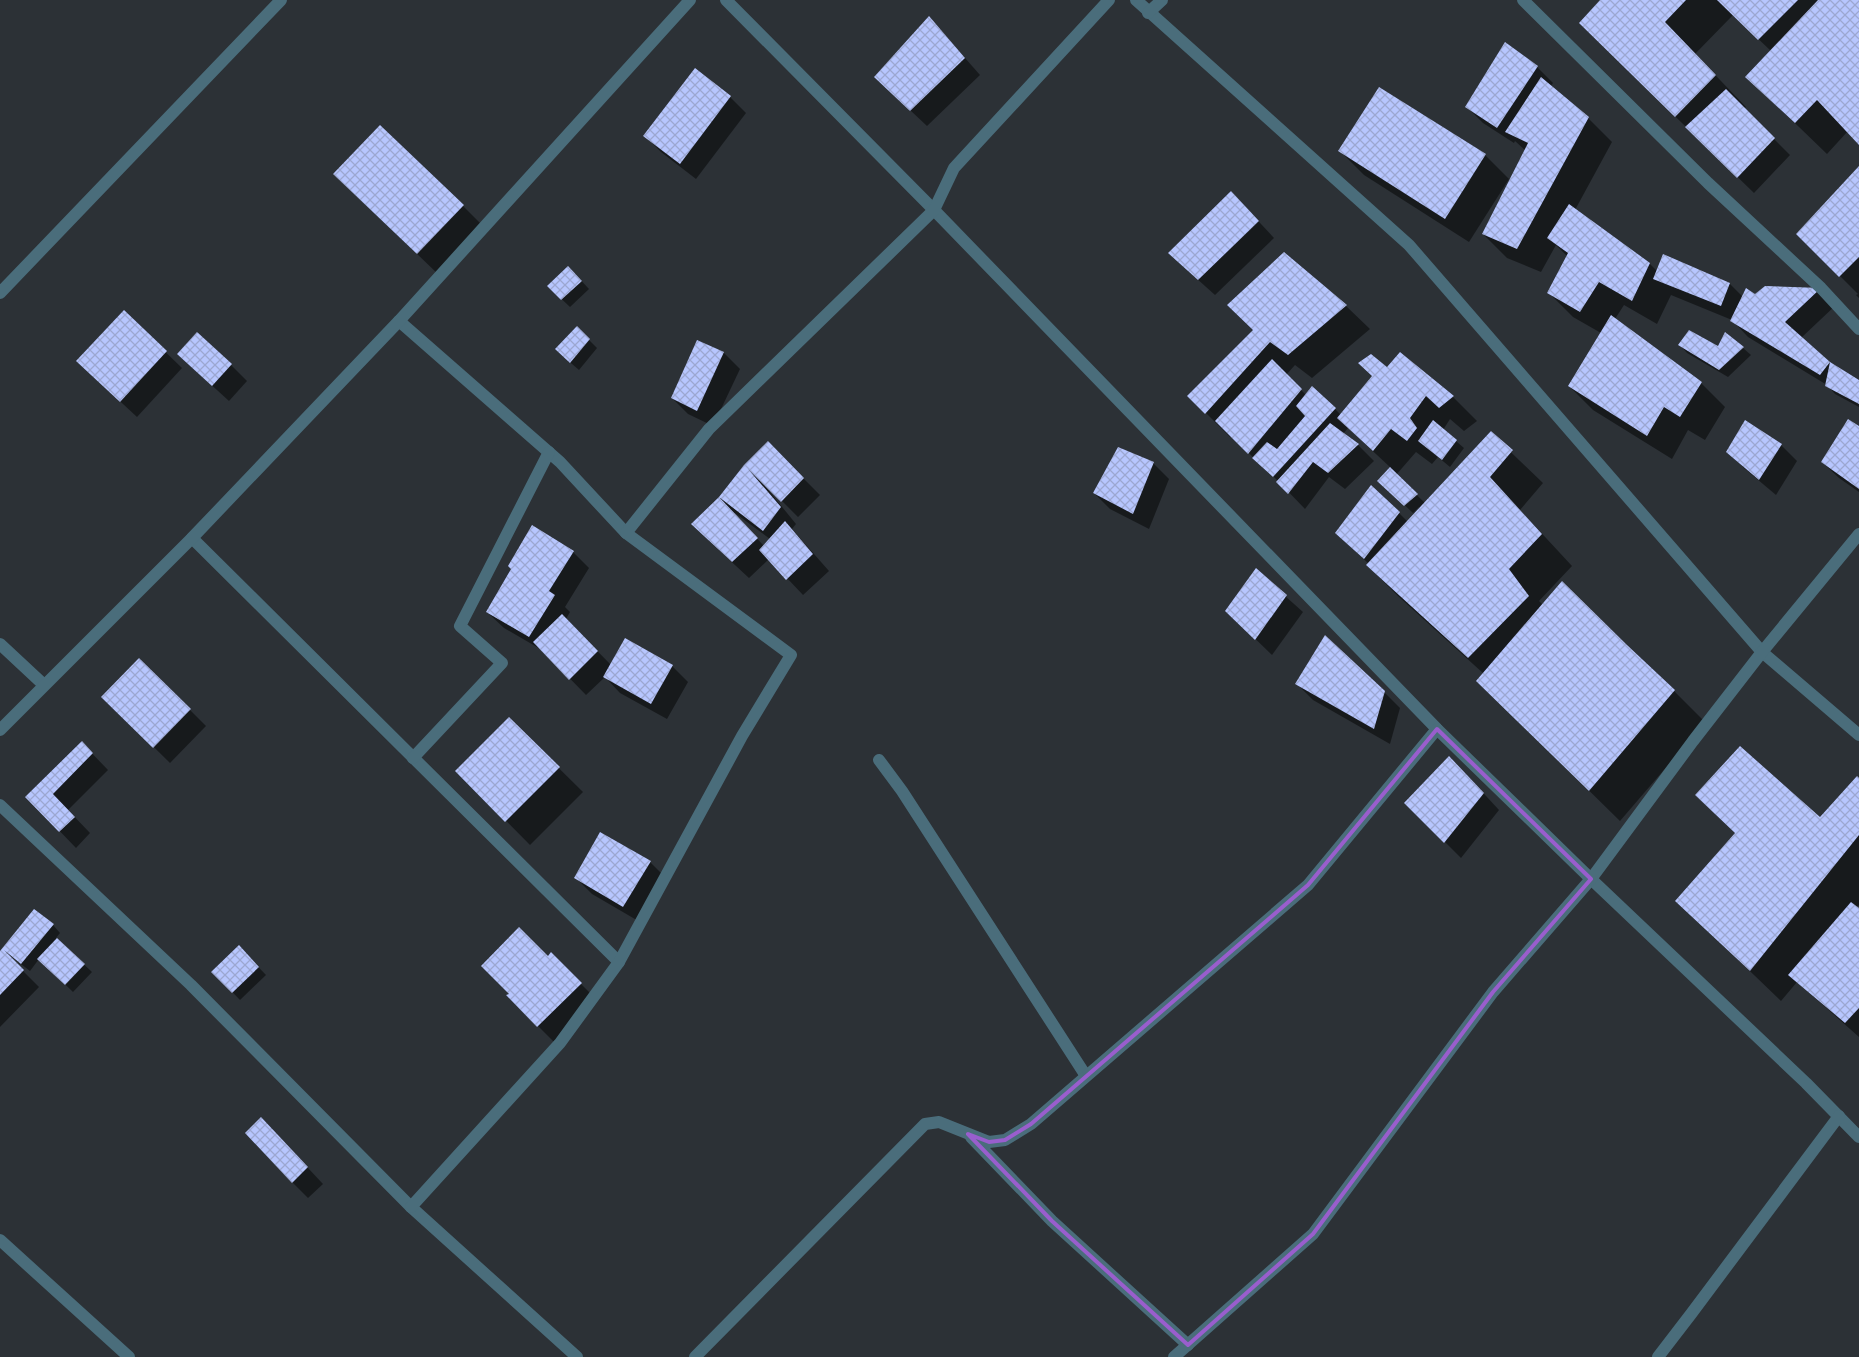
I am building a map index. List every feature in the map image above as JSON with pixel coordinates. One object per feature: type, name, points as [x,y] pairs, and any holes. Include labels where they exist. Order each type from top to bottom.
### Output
[{"type":"street","points":[[0,730],[192,538],[399,321],[690,0]]},
{"type":"street","points":[[726,0],[934,210],[1437,729],[1591,880],[1859,1137]]},
{"type":"street","points":[[626,533],[709,429],[934,210],[954,168],[1109,0]]},
{"type":"street","points":[[1136,0],[1148,13],[1409,245],[1762,652],[1859,735]]},
{"type":"street","points":[[1148,13],[1162,0]]},
{"type":"street","points":[[1524,0],[1708,183],[1821,288],[1859,329]]},
{"type":"street","points":[[0,292],[279,1]]},
{"type":"street","points":[[399,321],[549,452],[626,533],[791,655],[742,736],[619,962],[560,1043],[411,1207]]},
{"type":"street","points":[[413,758],[502,663],[460,626],[549,452]]},
{"type":"street","points":[[1174,1357],[1313,1234],[1492,992],[1591,880],[1687,749],[1762,652],[1859,534]]},
{"type":"street","points":[[192,538],[619,962]]},
{"type":"street","points":[[0,644],[44,685]]},
{"type":"street","points":[[694,1357],[925,1124],[939,1122],[989,1142],[1005,1140],[1031,1124],[1308,885],[1437,729]]},
{"type":"street","points":[[879,760],[902,791],[1086,1076]]},
{"type":"street","points":[[0,805],[191,985],[411,1207],[576,1357]]},
{"type":"street","points":[[1658,1357],[1839,1116]]},
{"type":"street","points":[[968,1134],[1052,1221],[1188,1345]]},
{"type":"street","points":[[0,1240],[129,1357]]},
{"type":"highlighted area","points":[[1437,729],[1591,879],[1493,992],[1313,1234],[1188,1345],[1052,1221],[968,1134],[989,1142],[1005,1140],[1031,1124],[1308,885]]},
{"type":"building","points":[[1600,0],[1686,0],[1665,22],[1716,75],[1675,117],[1579,23]]},
{"type":"building","points":[[1717,0],[1798,0],[1758,40]]},
{"type":"building","points":[[1818,0],[1859,0],[1859,145],[1817,100],[1795,123],[1745,77]]},
{"type":"building","points":[[929,16],[965,58],[910,111],[874,77]]},
{"type":"building","points":[[1505,42],[1538,66],[1497,128],[1465,107]]},
{"type":"building","points":[[695,68],[731,96],[680,164],[643,136]]},
{"type":"building","points":[[1541,77],[1589,117],[1517,249],[1482,234],[1528,143],[1505,132]]},
{"type":"building","points":[[1379,87],[1486,154],[1445,219],[1338,151]]},
{"type":"building","points":[[1726,89],[1775,138],[1737,178],[1685,127]]},
{"type":"building","points":[[380,125],[464,205],[417,254],[333,174]]},
{"type":"building","points":[[1859,166],[1859,257],[1839,277],[1796,234]]},
{"type":"building","points":[[1231,191],[1259,221],[1198,280],[1168,253]]},
{"type":"building","points":[[1569,204],[1650,263],[1632,301],[1599,282],[1580,312],[1547,293],[1568,253],[1547,238]]},
{"type":"building","points":[[1284,252],[1347,305],[1288,355],[1270,342],[1205,414],[1187,396],[1253,330],[1227,305]]},
{"type":"building","points":[[1663,254],[1730,283],[1721,306],[1653,279]]},
{"type":"building","points":[[568,266],[582,281],[561,300],[547,286]]},
{"type":"building","points":[[1765,286],[1821,288],[1785,322],[1830,362],[1820,375],[1730,321],[1746,288],[1755,294]]},
{"type":"building","points":[[124,310],[167,351],[120,402],[76,361]]},
{"type":"building","points":[[1611,315],[1702,382],[1680,417],[1664,407],[1647,436],[1568,386]]},
{"type":"building","points":[[577,326],[590,339],[570,363],[555,349]]},
{"type":"building","points":[[1689,330],[1718,346],[1725,332],[1744,347],[1719,370],[1678,345]]},
{"type":"building","points":[[197,332],[232,364],[212,386],[177,354]]},
{"type":"building","points":[[697,340],[724,352],[697,411],[671,398]]},
{"type":"building","points":[[1400,352],[1454,396],[1439,408],[1426,396],[1410,418],[1417,428],[1407,441],[1391,429],[1373,451],[1337,418],[1372,376],[1358,363],[1371,354],[1387,367]]},
{"type":"building","points":[[1272,359],[1302,389],[1248,454],[1215,421]]},
{"type":"building","points":[[1830,362],[1859,380],[1859,404],[1825,386]]},
{"type":"building","points":[[1312,386],[1336,408],[1273,477],[1252,458],[1267,442],[1277,449],[1305,416],[1296,406]]},
{"type":"building","points":[[1848,419],[1859,426],[1859,489],[1821,462]]},
{"type":"building","points":[[1433,420],[1457,440],[1442,460],[1418,441]]},
{"type":"building","points":[[1745,420],[1782,444],[1759,480],[1726,452]]},
{"type":"building","points":[[1330,423],[1359,444],[1328,473],[1313,462],[1288,494],[1276,482]]},
{"type":"building","points":[[1491,431],[1513,450],[1490,477],[1542,534],[1509,569],[1529,596],[1468,658],[1366,565]]},
{"type":"building","points":[[768,441],[804,478],[781,502],[748,469],[781,507],[763,531],[719,497],[744,465]]},
{"type":"building","points":[[1118,447],[1154,462],[1133,514],[1093,493]]},
{"type":"building","points":[[1390,467],[1418,494],[1404,506],[1377,481]]},
{"type":"building","points":[[1371,485],[1400,512],[1364,559],[1335,533]]},
{"type":"building","points":[[719,497],[758,538],[732,562],[691,524]]},
{"type":"building","points":[[785,521],[813,554],[786,580],[759,550]]},
{"type":"building","points":[[532,525],[574,551],[549,591],[555,595],[529,637],[486,612],[511,569],[508,566]]},
{"type":"building","points":[[1256,568],[1287,595],[1255,640],[1225,611]]},
{"type":"building","points":[[1562,581],[1675,690],[1589,791],[1476,681]]},
{"type":"building","points":[[562,614],[598,651],[569,680],[533,642]]},
{"type":"building","points":[[1325,635],[1385,691],[1374,729],[1295,684]]},
{"type":"building","points":[[625,638],[673,665],[651,704],[603,677]]},
{"type":"building","points":[[139,658],[191,709],[153,748],[101,697]]},
{"type":"building","points":[[509,717],[560,767],[505,822],[455,771]]},
{"type":"building","points":[[82,741],[93,753],[53,794],[75,817],[59,832],[25,797]]},
{"type":"building","points":[[1740,746],[1820,817],[1857,776],[1859,778],[1859,835],[1750,971],[1675,901],[1735,833],[1695,795]]},
{"type":"building","points":[[1449,756],[1484,793],[1444,843],[1404,803]]},
{"type":"building","points":[[600,832],[651,861],[623,907],[574,878]]},
{"type":"building","points":[[1851,902],[1859,908],[1859,1008],[1845,1023],[1788,975]]},
{"type":"building","points":[[34,909],[54,924],[21,964],[4,950],[24,970],[0,995],[0,951]]},
{"type":"building","points":[[519,927],[548,956],[551,952],[582,983],[537,1027],[506,995],[509,994],[481,966]]},
{"type":"building","points":[[57,938],[85,964],[65,985],[37,959]]},
{"type":"building","points":[[239,945],[259,967],[232,993],[211,972]]},
{"type":"building","points":[[261,1117],[308,1167],[292,1183],[245,1133]]}]
